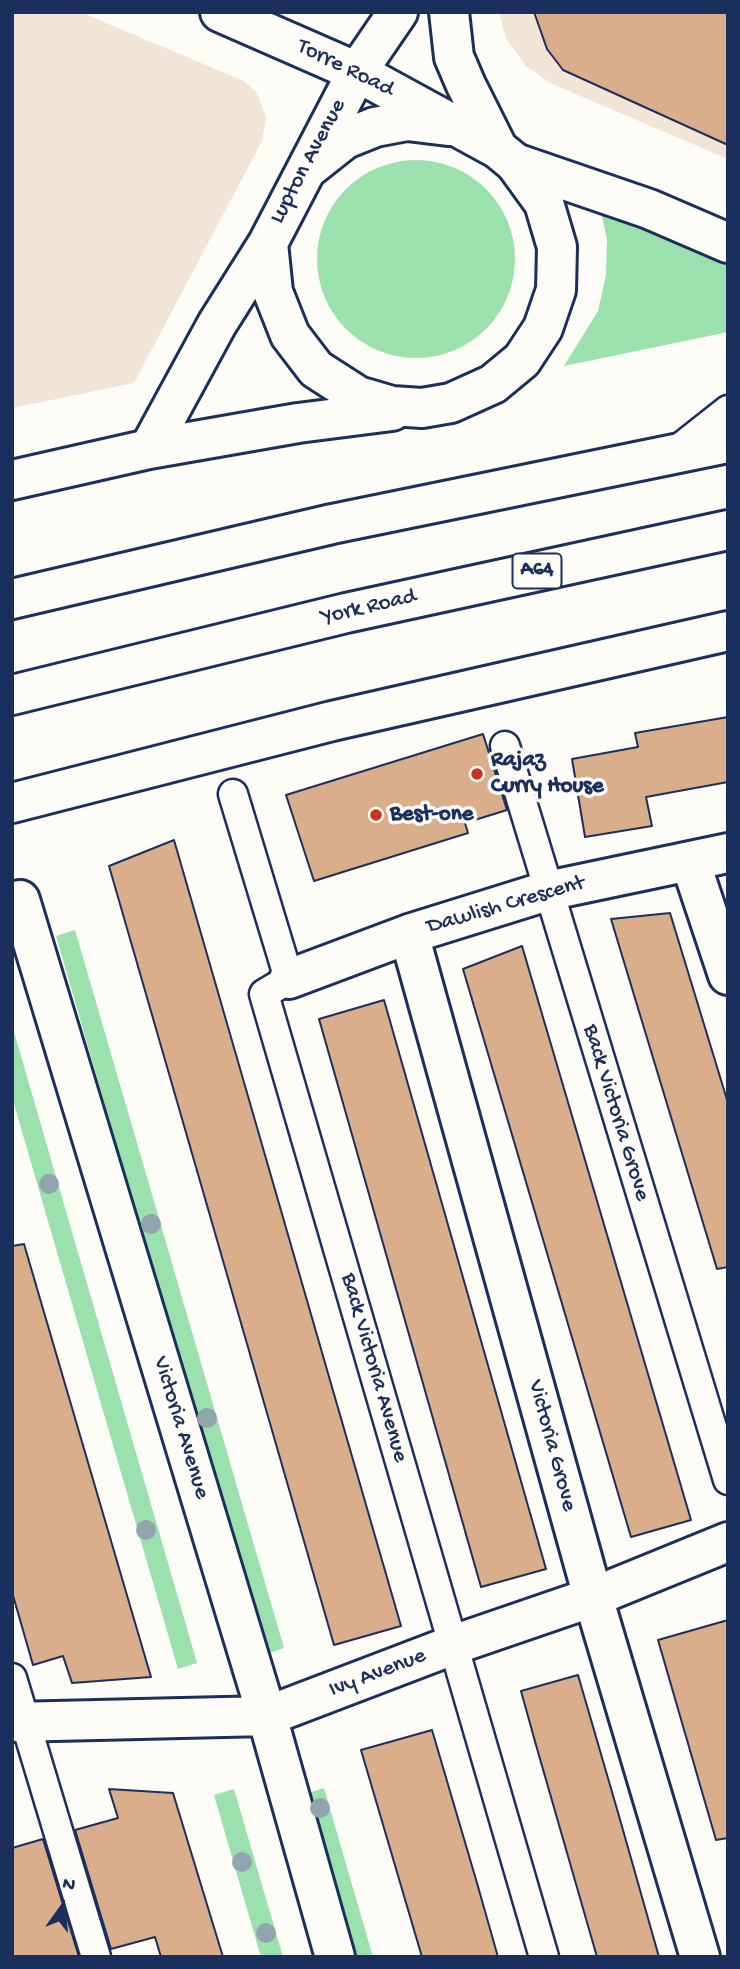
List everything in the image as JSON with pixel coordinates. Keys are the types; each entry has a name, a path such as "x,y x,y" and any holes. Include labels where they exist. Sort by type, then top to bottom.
{"main road":[{"name":"Torre Road","path":"220,12 358,72 494,148"},
{"name":"Lupton Avenue","path":"149,449 217,324 268,243 298,181 358,72 398,12"},
{"name":"Lupton Avenue","path":"268,243 273,292 290,335 316,369 358,396 393,406 422,408 458,401 493,384 522,360 543,328 556,290 557,247 544,203 494,148 454,57 449,12"},
{"name":"Torre Road","path":"298,181 319,158 345,139 375,127 407,121 438,123 494,148"},
{"path":"494,148 728,243"},
{"path":"12,480 149,449 298,423 422,408"},
{"path":"12,599 332,524 668,458 728,443"},
{"name":"York Road","path":"12,695 346,613 728,530"},
{"path":"12,803 332,721 728,631"},
{"name":"Dawlish Crescent","path":"289,979 409,934 547,891 728,853"},
{"path":"690,861 728,975"},
{"name":"Victoria Avenue","path":"20,900 267,1716 335,1957"},
{"name":"Victoria Grove","path":"409,934 593,1597 700,1957"},
{"name":"Ivy Avenue","path":"18,1721 267,1716 453,1645 593,1597 728,1542"}],"lane":[{"path":"668,458 728,410"},
{"name":"Back Victoria Grove","path":"505,746 728,1480"},
{"path":"233,794 289,979"},
{"name":"Back Victoria Avenue","path":"289,979 264,994 544,1957"},
{"path":"12,1678 18,1721 96,1957"}],"shaded area":[{"path":"12,12 80,12 244,81 257,93 266,117 262,141 134,383 12,408"},
{"path":"499,12 728,12 728,159 552,84 525,65 506,38"}],"green space":[{"path":"416,160 454,168 486,189 507,221 515,259 507,297 486,329 454,350 416,358 378,350 346,329 325,297 317,259 325,221 346,189 378,168"},
{"path":"601,212 656,230 728,263 728,332 564,366 598,311 606,275 607,239"},
{"path":"75,930 284,1648 264,1655 56,936"},
{"path":"12,1025 197,1663 178,1669 12,1097"},
{"path":"324,1788 373,1957 352,1957 305,1794"},
{"path":"234,1789 283,1957 261,1957 214,1795"}],"building":[{"path":"534,12 728,12 728,145 563,70 547,49"},
{"path":"728,717 728,782 646,797 652,826 585,837 572,759 638,747 635,733"},
{"path":"483,734 507,810 465,823 468,833 314,881 286,795"},
{"path":"174,840 401,1626 334,1645 109,866"},
{"path":"670,913 728,1103 728,1267 717,1269 611,919"},
{"path":"522,946 691,1520 631,1537 463,969"},
{"path":"384,1000 546,1569 481,1587 319,1019"},
{"path":"24,1244 151,1677 72,1683 63,1656 33,1665 12,1592 12,1246"},
{"path":"728,1620 728,1838 716,1840 658,1640"},
{"path":"578,1675 659,1957 597,1957 536,1745 521,1691"},
{"path":"432,1730 498,1957 422,1957 361,1750"},
{"path":"109,1789 173,1793 223,1957 161,1957 155,1937 111,1949 75,1830 118,1818"},
{"path":"43,1839 79,1957 12,1957 12,1848"}],"place":[{"name":"Rajaz Curry House","path":"477,774"},
{"name":"Best-one","path":"376,815"}]}
